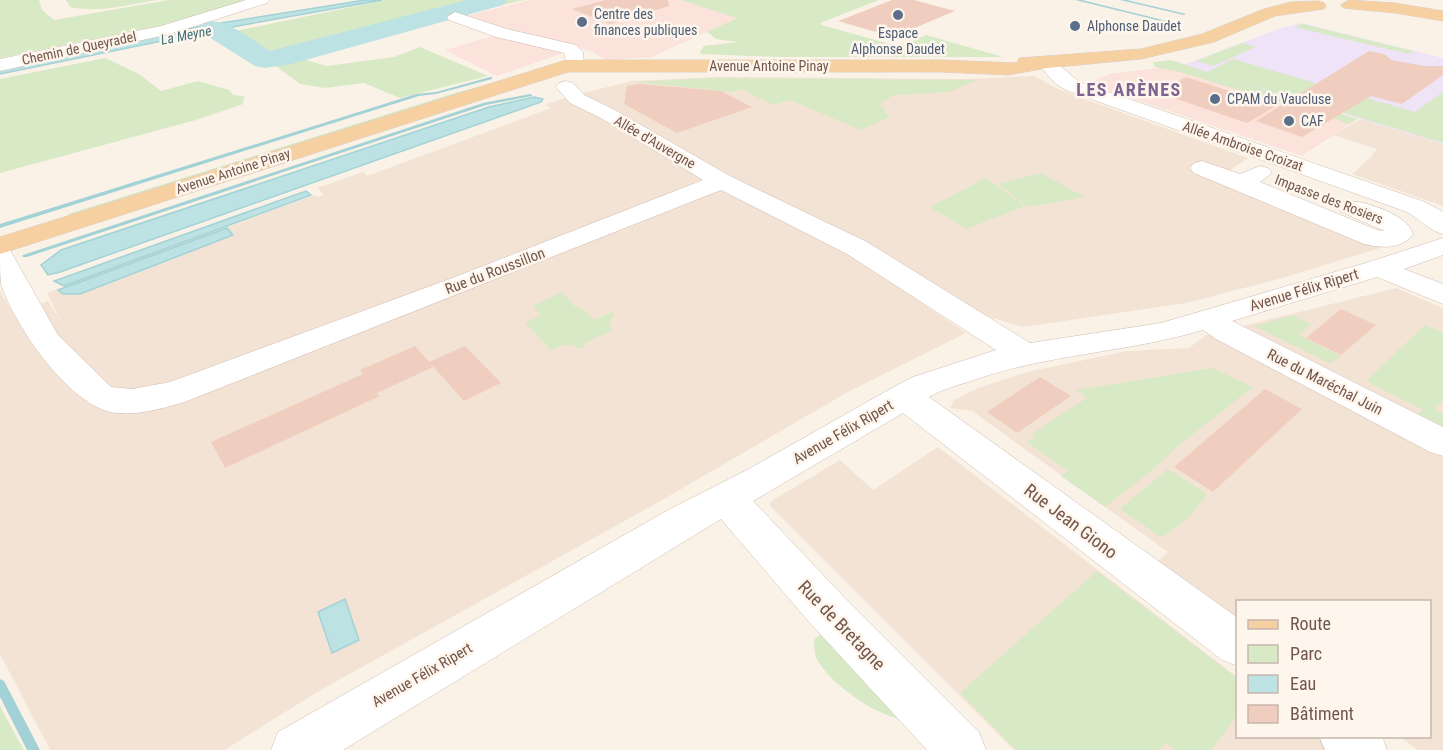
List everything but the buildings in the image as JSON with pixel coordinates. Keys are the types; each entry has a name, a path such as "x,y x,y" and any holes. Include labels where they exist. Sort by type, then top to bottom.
{"main road":[{"path":"1287,0 1318,6 1351,2 1420,12"},
{"path":"1374,0 1443,15"},
{"name":"Avenue Antoine Pinay","path":"0,246 466,96 558,82 559,68 589,79 669,66 1034,67 1046,63 1133,55 1180,46 1217,34 1274,6 1318,6"}],"street":[{"name":"Chemin de Queyradel","path":"0,64 164,30 262,0"},
{"path":"1420,12 1443,15"},
{"name":"Allée d'Auvergne","path":"455,17 502,33 570,49 589,79 722,181"},
{"name":"Allée Ambroise Croizat","path":"1046,63 1063,80 1080,89 1261,172 1416,207 1432,216 1443,226"},
{"name":"Allée d'Auvergne","path":"558,82 571,94 589,79"},
{"name":"Impasse des Rosiers","path":"1202,168 1261,172 1390,222 1399,229 1400,234 1391,239 1373,238 1261,172"},
{"path":"722,181 857,248 1025,354"},
{"name":"Rue du Roussillon","path":"0,256 44,339 60,358 99,395 113,401 132,401 151,399 183,390 722,181"},
{"name":"Avenue Félix Ripert","path":"296,750 684,520 904,396 952,375 1025,354 1128,339 1208,319 1443,246"},
{"path":"1378,268 1443,295"},
{"name":"Rue du Maréchal Juin","path":"1208,319 1227,332 1443,443"},
{"name":"Rue Jean Giono","path":"904,396 1236,644"},
{"name":"Rue de Bretagne","path":"726,498 818,601 961,750"},
{"path":"1347,738 1362,750"}],"shaded area":[{"path":"530,0 681,0 738,18 651,57 605,60 592,51 577,48 497,76 445,50 497,35 454,19"},
{"path":"1302,23 1443,58 1443,144 1183,65 1281,28"},
{"path":"1173,66 1356,120 1302,156 1113,92 1100,86 1096,80 1109,74"},
{"path":"1034,76 1054,87 1090,101 1248,158 1224,174 1375,243 1380,248 1286,277 1186,303 1023,327 970,311 855,258 966,333 846,393 664,499 319,691 224,750 50,750 0,654 0,291 14,315 48,301 61,322 47,293 314,195 317,197 324,195 317,188 363,172 367,176 551,108 545,105 564,98 631,81 719,77 965,79"},
{"path":"1361,119 1443,144 1443,206 1352,174 1377,149 1333,135"},
{"path":"1396,288 1443,308 1443,750 1418,750 1401,738 1431,738 1431,600 1236,600 1236,618 1158,561 1168,552 972,411 950,408 954,400 978,388 1027,372 1127,351 1189,348 1206,335"},
{"path":"938,447 1236,676 1236,738 1316,738 1332,750 1014,750 770,506 770,502 840,460 873,490"}],"green space":[{"path":"0,0 39,0 42,10 54,20 169,0 255,0 203,17 0,58"},
{"path":"66,0 156,0 113,8 81,9 70,7"},
{"path":"385,0 524,0 460,15 439,14 322,43 283,57 267,58 226,33"},
{"path":"681,0 879,0 820,23 893,45 901,46 926,35 1003,57 780,57 701,54 704,46 738,42 716,39 707,32 737,18"},
{"path":"1303,24 1413,51 1409,54 1294,27"},
{"path":"1242,43 1256,47 1213,66 1196,61"},
{"path":"420,47 488,76 400,98 364,83 325,88 300,84 272,63 296,57 327,66 394,57"},
{"path":"105,58 139,74 161,91 198,81 229,90 233,95 244,96 243,104 196,120 0,173 0,79"},
{"path":"1233,59 1415,112 1443,92 1443,143 1229,78 1358,119 1347,124 1176,71 1155,67 1153,62 1171,60 1207,72"},
{"path":"714,78 978,80 948,92 893,95 880,104 889,117 861,130 790,100 773,105 741,89 733,92 636,82"},
{"path":"500,81 70,218 68,214 455,93"},
{"path":"1041,173 1085,197 1028,207 998,184"},
{"path":"986,178 1025,206 966,229 930,207"},
{"path":"562,292 575,307 579,306 594,320 613,312 609,324 613,330 583,344 585,347 582,349 567,345 552,351 525,323 542,315 533,306"},
{"path":"1293,315 1311,324 1298,335 1340,356 1331,364 1254,326"},
{"path":"1425,325 1443,333 1443,400 1435,409 1443,414 1443,426 1418,414 1422,409 1366,381"},
{"path":"1212,368 1253,387 1105,507 1061,476 1068,471 1026,442 1036,437 1032,434 1087,398 1076,390"},
{"path":"1168,469 1207,494 1187,518 1175,529 1161,537 1120,509"},
{"path":"1097,571 1236,677 1236,717 1211,750 1175,750 1166,743 1159,750 1016,750 960,693"},
{"path":"824,631 901,719 866,705 842,687 823,668 816,657 814,640"},
{"path":"0,705 2,710 24,750 0,750"}],"water":[{"name":"La Meyne","path":"365,0 382,0 221,29 0,74 0,68 202,26"},
{"path":"534,97 543,99 541,102 60,272 48,275 41,265 61,250 489,107"},
{"path":"306,191 311,195 64,286 54,281"},
{"path":"227,228 233,235 80,294 63,294 58,290"},
{"path":"345,599 359,640 332,653 318,612"}],"waterway":[{"name":"La Meyne","path":"213,28 265,60 281,58 495,0"},
{"path":"1077,0 1177,24"},
{"path":"1122,0 1184,14"},
{"path":"0,226 418,95 436,93 490,78"},
{"path":"25,256 485,104 530,95"},
{"path":"0,685 34,750"}],"place":[{"name":"Espace Alphonse Daudet","path":"898,15"},
{"name":"Centre des finances publiques","path":"582,22"},
{"name":"Alphonse Daudet","path":"1075,26"},
{"name":"CPAM du Vaucluse","path":"1215,99"},
{"name":"CAF","path":"1289,121"}],"district":[{"name":"LES ARÈNES","path":"1129,89"}]}
